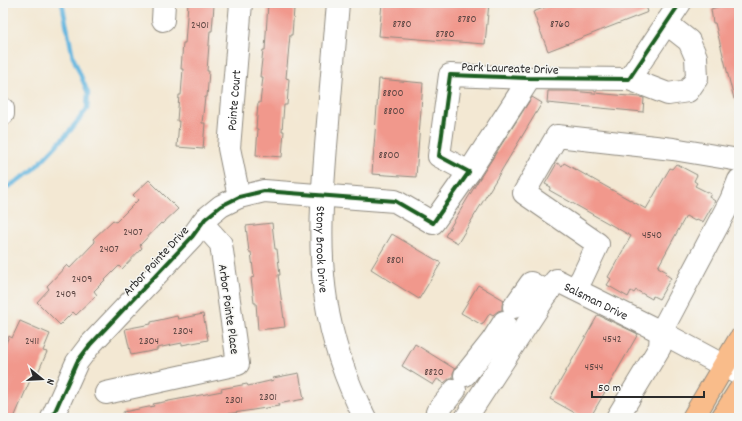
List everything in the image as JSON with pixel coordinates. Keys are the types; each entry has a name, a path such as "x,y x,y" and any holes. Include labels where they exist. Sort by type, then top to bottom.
{"main road":[{"path":"693,418 731,370 739,340"},
{"path":"722,418 739,391"}],"street":[{"name":"Pointe Court","path":"238,197 229,148 241,3"},
{"name":"Stony Brook Drive","path":"338,3 322,195 321,252 326,300 334,342 350,389 365,418"},
{"path":"666,23 689,41 696,57 697,78 688,91 668,94 629,79 666,23 680,3"},
{"name":"Park Laureate Drive","path":"470,172 439,156 450,75 530,78 629,79"},
{"path":"322,195 395,201 433,223 470,172 530,78"},
{"path":"3,109 3,114"},
{"path":"575,289 582,278 598,244 524,193 557,136 673,149 739,160"},
{"path":"617,418 660,347 661,332 731,200 739,180"},
{"name":"Arbor Pointe Drive","path":"52,418 78,362 90,345 192,237 202,223 221,206 238,197 264,191 322,195"},
{"name":"Arbor Pointe Place","path":"106,393 238,364 221,244 202,223"},
{"name":"Salsman Drive","path":"466,418 500,347 548,292 556,280 661,332 731,370"},
{"path":"436,418 437,412 460,383 500,347 509,314 531,283 548,292"}],"building":[{"path":"188,3 213,3 212,5 214,5 212,31 210,31 207,97 205,97 202,123 205,123 203,149 177,147 179,121 177,121 179,95 181,95 183,69 181,69 183,43 185,43"},
{"path":"268,3 293,3 292,9 294,9 286,78 289,79 287,105 284,105 282,157 256,155 258,103 260,103 263,77 260,77 263,50 265,50"},
{"path":"382,3 489,3 485,44 379,36"},
{"path":"556,3 645,3 648,12 548,51 533,12"},
{"path":"730,3 739,3 739,99 734,99 715,23 713,23 711,9"},
{"path":"379,79 423,83 416,177 372,174"},
{"path":"548,91 571,91 640,97 644,98 643,112 547,103"},
{"path":"532,97 542,103 458,243 445,236 478,181"},
{"path":"557,163 562,166 564,163 646,209 670,168 672,169 676,164 697,175 694,181 697,183 695,186 711,194 709,197 715,201 703,222 697,219 695,221 686,216 658,267 667,272 665,274 671,278 659,299 653,296 652,299 636,290 634,293 631,291 628,297 607,285 611,279 608,277 631,236 549,190 551,187 545,184"},
{"path":"149,180 178,209 162,224 161,223 140,245 142,248 122,269 119,266 94,291 97,295 76,315 73,312 60,325 37,302 49,289 47,286 67,265 70,268 95,242 93,239 113,220 116,222 138,200 133,195"},
{"path":"272,223 275,249 277,249 280,275 278,275 285,327 258,330 256,303 254,303 251,278 254,277 246,226"},
{"path":"392,234 441,263 419,299 371,269"},
{"path":"478,285 504,300 502,310 493,315 490,313 482,325 461,313"},
{"path":"203,314 208,340 182,345 182,343 131,355 125,329 151,324 151,322 177,316 178,319"},
{"path":"598,315 638,334 590,418 584,418 550,399"},
{"path":"20,321 50,334 43,351 47,352 35,379 31,378 14,418 3,418 3,350 9,336 12,338"},
{"path":"415,344 455,369 453,378 450,378 444,383 437,379 433,385 402,366"},
{"path":"299,373 304,399 278,404 279,406 227,414 227,417 220,418 124,418 123,412 154,406 153,404 222,391 221,389 247,384 248,386 274,380 273,378"}],"waterway":[{"path":"3,190 31,172 69,132 87,109 88,93 73,57 62,3"}],"cycle path":[{"path":"52,418 77,362 90,345 192,237 205,219 221,206 239,197 264,191 395,201 433,223 469,172 439,156 450,75 526,78 629,79 680,3"}]}
